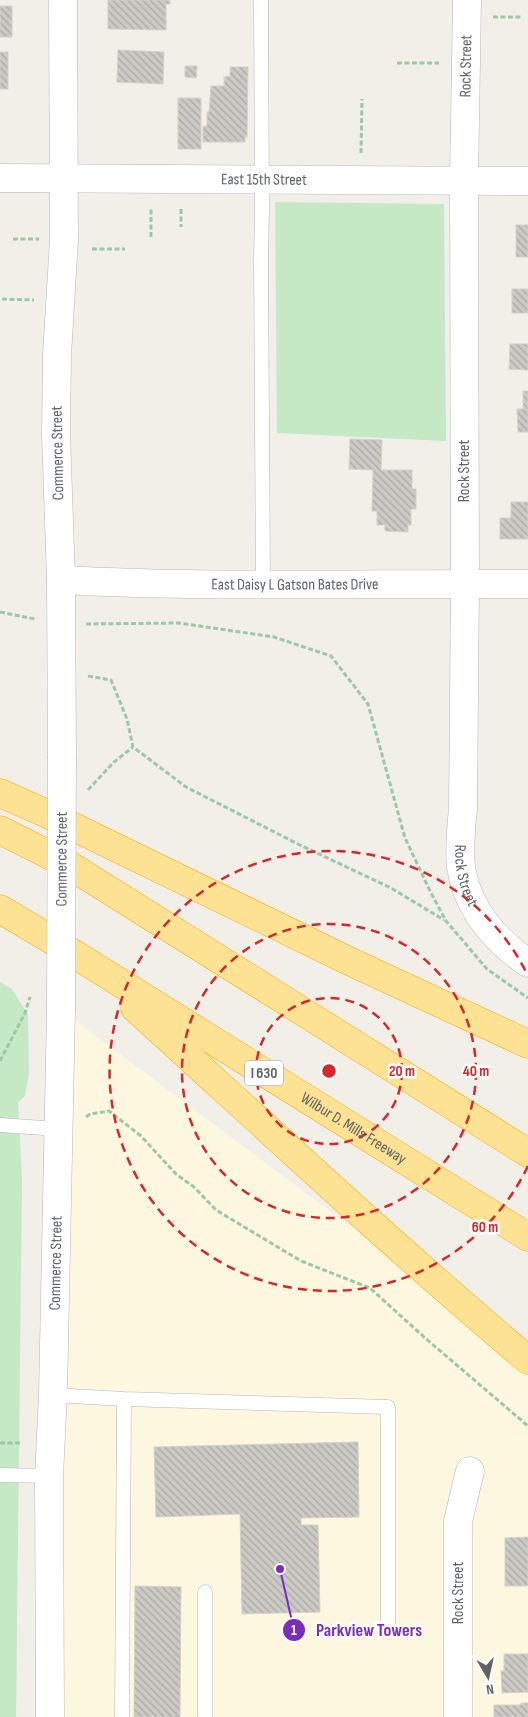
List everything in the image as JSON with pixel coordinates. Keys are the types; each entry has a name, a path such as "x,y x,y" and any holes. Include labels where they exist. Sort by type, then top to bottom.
{"highway":[{"path":"0,793 43,812 349,961 528,1044"},
{"path":"0,830 69,865 528,1153"},
{"name":"Wilbur D. Mills Freeway","path":"0,909 528,1237"},
{"path":"86,963 462,1305 528,1360"}],"street":[{"name":"Commerce Street","path":"50,1717 49,1476 53,1395 61,1010 61,580 56,434 57,356 64,240 63,0"},
{"name":"Rock Street","path":"467,0 464,181 465,584 461,868 468,892 478,914 512,952 528,963"},
{"name":"East 15th Street","path":"0,178 528,181"},
{"name":"East Daisy L Gatson Bates Drive","path":"61,580 263,584 528,584"},
{"name":"Rock Street","path":"458,1717 458,1521 470,1470"}],"lane":[{"path":"261,0 263,584"},
{"path":"0,1125 58,1129"},
{"path":"53,1395 388,1407 388,1627"},
{"path":"122,1717 124,1399"},
{"path":"0,1475 49,1476"},
{"path":"205,1592 205,1717"}],"path":[{"path":"397,63 438,63"},
{"path":"361,153 362,99"},
{"path":"151,209 151,237"},
{"path":"181,209 181,227"},
{"path":"92,249 125,249"},
{"path":"2,299 34,300"},
{"path":"0,612 28,618"},
{"path":"87,676 111,680 127,719 133,747 186,787 391,888 446,920 430,892 405,838 368,704 331,656 274,637 179,623 90,625"},
{"path":"86,792 114,762 133,747"},
{"path":"0,1061 25,1013 30,998"},
{"path":"86,1117 90,1114 109,1111 141,1136 176,1174 194,1187 216,1210 300,1261 370,1288 528,1426"},
{"path":"0,1443 22,1443"}],"shaded area":[{"path":"61,1010 528,1359 528,1717 36,1717"}],"green space":[{"path":"275,202 444,204 446,441 277,433"},
{"path":"0,982 12,989 28,1015 29,1072 25,1096 18,1102 22,1180 16,1717 0,1717"}],"building":[{"path":"108,0 170,0 170,4 166,4 166,30 108,29"},
{"path":"0,6 12,6 12,37 0,37"},
{"path":"118,50 164,52 163,84 117,82"},
{"path":"0,52 8,52 8,89 0,89"},
{"path":"185,66 197,66 196,78 185,77"},
{"path":"230,67 248,67 247,137 245,137 245,142 203,142 203,126 207,126 211,86 224,86 224,77 230,76"},
{"path":"178,98 201,98 201,149 178,149"},
{"path":"516,225 528,225 528,257 516,257"},
{"path":"512,289 528,289 528,313 512,313"},
{"path":"510,344 528,344 528,370 509,369"},
{"path":"523,391 528,391 528,432 518,432 517,409 523,409"},
{"path":"350,439 382,440 381,470 412,470 412,489 416,489 416,509 411,509 411,525 408,525 408,532 385,531 385,525 377,525 377,511 372,511 373,470 349,469"},
{"path":"511,502 528,502 528,539 500,539 500,518 511,518"},
{"path":"358,1442 359,1517 301,1518 301,1525 318,1525 320,1612 242,1614 240,1514 156,1517 154,1447"},
{"path":"528,1537 528,1586 505,1586 505,1538"},
{"path":"135,1586 181,1587 180,1717 134,1717"},
{"path":"504,1654 528,1654 528,1692 502,1693 501,1671 504,1671"},
{"path":"521,1703 528,1703 528,1717 494,1717 494,1705 521,1705"}],"place":[{"name":"Parkview Towers","path":"280,1569"}]}
